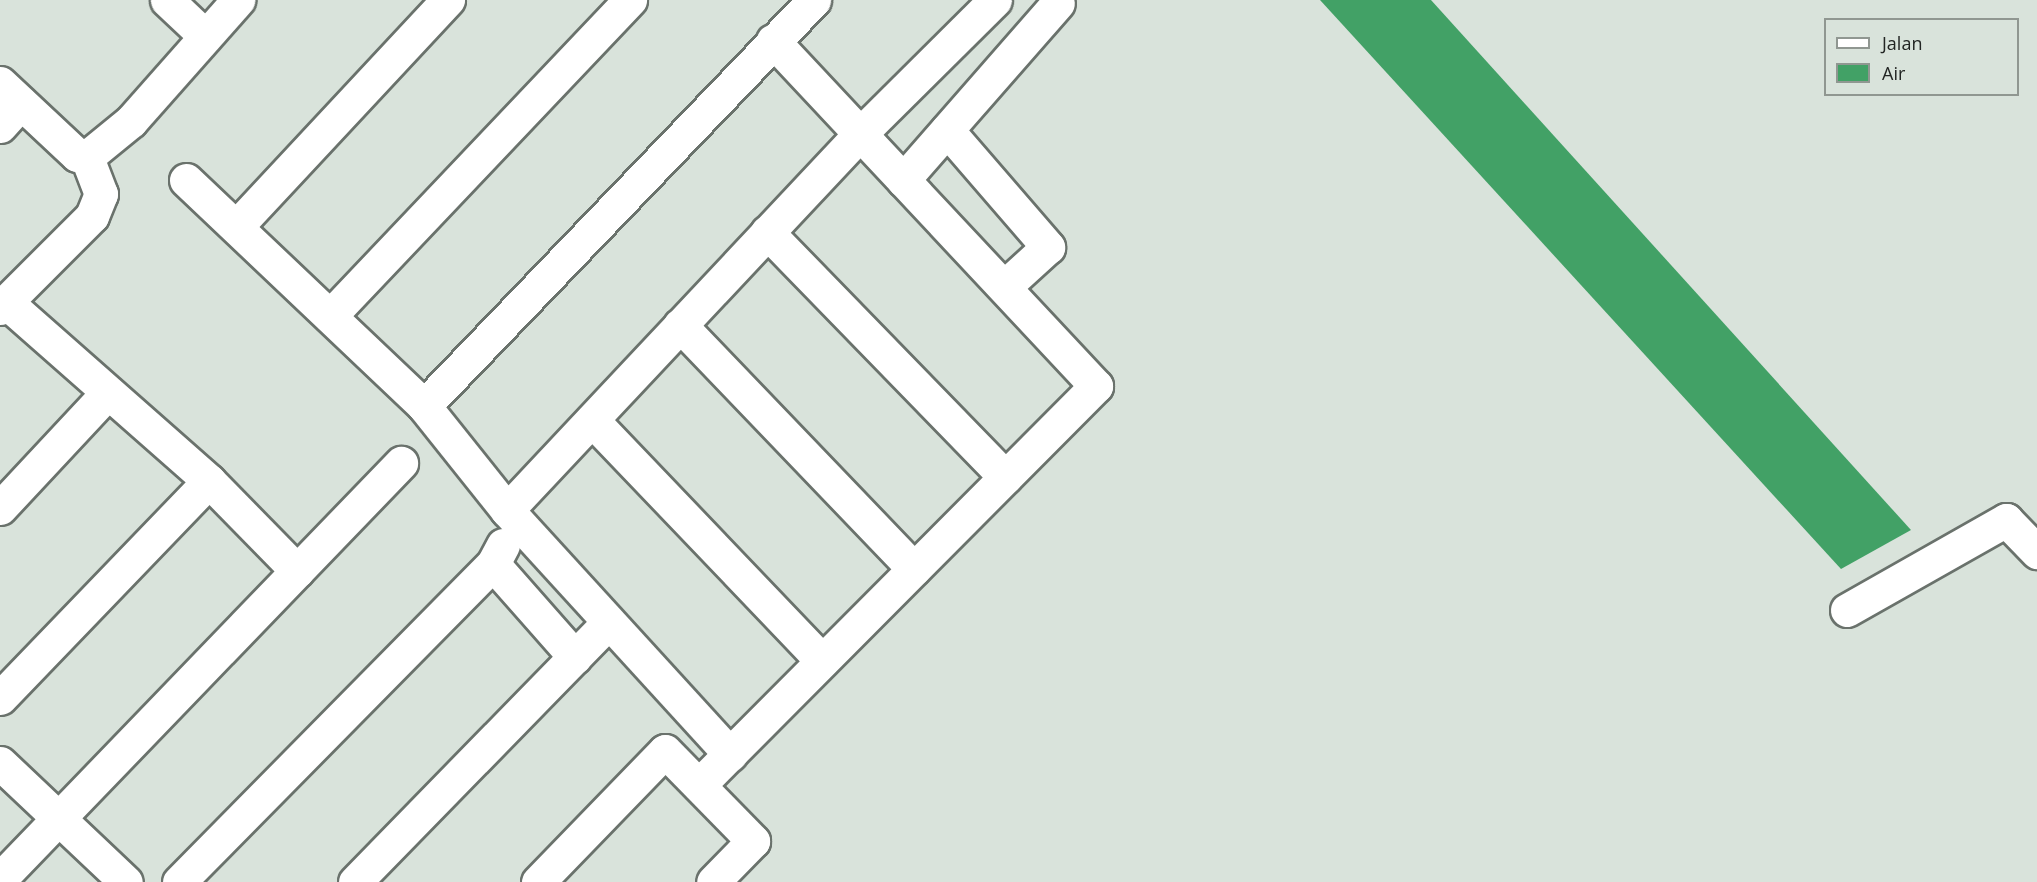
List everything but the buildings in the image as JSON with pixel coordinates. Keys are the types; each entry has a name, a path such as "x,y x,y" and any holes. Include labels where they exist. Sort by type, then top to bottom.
{"street":[{"path":"167,0 204,35"},
{"path":"87,157 131,121 204,35 238,0"},
{"path":"236,227 448,0"},
{"path":"330,316 630,0"},
{"path":"424,406 814,0"},
{"path":"179,882 493,564 512,516 592,420 860,134 995,0"},
{"path":"903,180 1058,3"},
{"path":"699,785 1096,386 773,41"},
{"path":"7,104 77,155 87,157"},
{"path":"947,130 1048,246 1004,287"},
{"path":"87,157 101,194 92,216 3,305 108,392 209,481 297,571"},
{"path":"186,180 424,406 512,516 730,754"},
{"path":"767,232 1005,477"},
{"path":"680,325 914,569"},
{"path":"0,508 108,392"},
{"path":"592,420 822,661"},
{"path":"0,879 401,463"},
{"path":"0,698 209,481"},
{"path":"1847,610 2006,520 2037,552"},
{"path":"493,564 575,657"},
{"path":"355,882 609,622"},
{"path":"538,882 665,751 753,841 713,882"},
{"path":"0,763 126,882"}],"water":[{"path":"1320,0 1431,0 1911,530 1841,569"}]}
